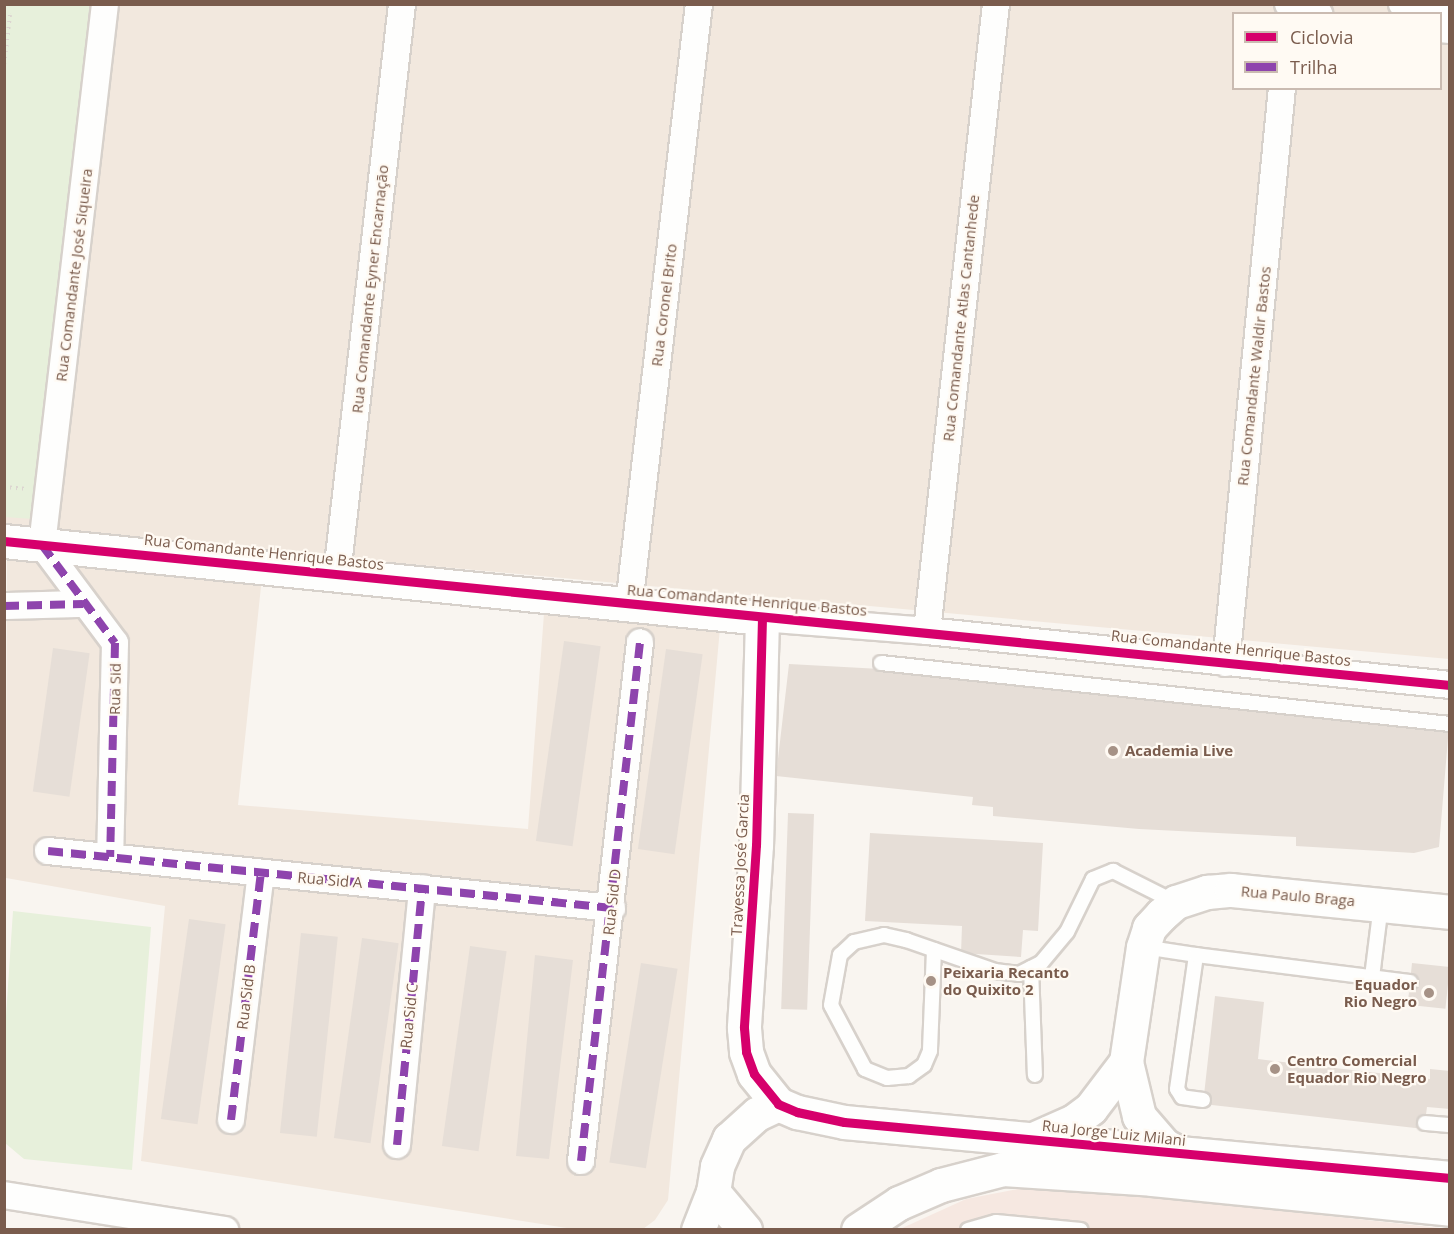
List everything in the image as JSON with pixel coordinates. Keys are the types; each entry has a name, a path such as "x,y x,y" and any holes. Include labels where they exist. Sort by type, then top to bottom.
{"street":[{"name":"Rua Comandante José Siqueira","path":"42,545 105,4"},
{"name":"Rua Comandante Eyner Encarnação","path":"338,574 402,4"},
{"name":"Rua Coronel Brito","path":"629,604 699,4"},
{"name":"Rua Comandante Atlas Cantanhede","path":"927,631 996,4"},
{"path":"1402,4 1449,8"},
{"path":"1290,5 1313,12"},
{"name":"Rua Comandante Waldir Bastos","path":"1226,663 1282,90"},
{"name":"Rua Comandante Henrique Bastos","path":"4,541 762,618 927,631 1449,685"},
{"name":"Rua Sid","path":"42,545 83,604 99,619 115,643 110,857"},
{"path":"4,606 83,604"},
{"name":"Travessa José Garcia","path":"762,618 756,845 744,1028 746,1052 754,1074 778,1104"},
{"name":"Rua Sid D","path":"581,1161 612,908 640,642"},
{"name":"Rua Sid A","path":"48,850 612,908"},
{"name":"Rua Sid B","path":"231,1120 261,873"},
{"name":"Rua Sid C","path":"397,1145 422,888"},
{"name":"Rua Paulo Braga","path":"1176,902 1231,890 1449,912"},
{"path":"1176,902 1149,928 1143,947 1126,1062 1139,1116 1164,1145 1182,1155"},
{"path":"1032,1139 1074,1120 1091,1108 1126,1062"},
{"path":"698,1230 713,1192 717,1166 729,1139 757,1114 778,1104"},
{"name":"Rua Jorge Luiz Milani","path":"778,1104 844,1122 1449,1178"},
{"path":"858,1230 899,1203 941,1185 1003,1169 1152,1179 1449,1209"},
{"path":"4,1187 33,1199"},
{"path":"713,1192 745,1230"},
{"path":"4,1195 225,1230"}],"lane":[{"path":"881,663 1449,724"},
{"path":"934,950 930,1051 924,1065 909,1076 887,1078 865,1069 831,1005 840,955 854,942 885,935 934,950 995,971 1019,974 1041,963 1067,932 1093,879 1113,871 1176,902"},
{"path":"1372,977 1381,904"},
{"path":"1143,947 1410,982"},
{"path":"1196,955 1177,1089 1182,1097 1203,1100"},
{"path":"1031,968 1035,1075"},
{"path":"1425,1123 1449,1125"},
{"path":"968,1230 996,1222 1081,1230"}],"path":[{"path":"4,14 10,15 4,66"}],"shaded area":[{"path":"4,5 1449,5 1449,659 5,527"},
{"path":"7,549 262,577 238,805 528,829 545,600 721,617 668,1200 655,1220 643,1229 573,1229 141,1161 165,906 6,878"},
{"path":"1033,1186 1449,1229 898,1230 966,1199"}],"green space":[{"path":"5,5 90,5 33,519 5,517"},
{"path":"13,911 151,927 132,1170 24,1159 5,1143 5,1031"}],"building":[{"path":"564,641 601,646 573,846 536,841"},
{"path":"53,648 90,653 69,797 33,792"},
{"path":"666,649 703,654 675,854 638,849"},
{"name":"Academia Live","path":"789,664 899,670 1449,726 1439,847 1414,853 1296,846 1296,837 1139,829 993,816 993,807 972,805 973,797 776,776"},
{"path":"788,813 814,814 807,1010 781,1009"},
{"path":"870,833 1043,843 1038,931 1023,930 1021,957 961,953 962,926 865,921"},
{"path":"189,919 226,924 198,1124 161,1119"},
{"path":"301,933 338,937 317,1137 280,1133"},
{"path":"362,938 399,943 371,1143 334,1138"},
{"path":"470,946 507,951 479,1151 442,1146"},
{"path":"535,955 573,960 549,1159 516,1156"},
{"path":"641,963 678,969 646,1168 609,1163"},
{"name":"Equador Rio Negro","path":"1412,963 1450,967 1445,1009 1408,1005"},
{"name":"Centro Comercial Equador Rio Negro","path":"1215,996 1264,1002 1258,1059 1430,1079 1430,1069 1450,1071 1450,1109 1427,1107 1424,1129 1203,1104"}],"marked path":[{"path":"42,545 115,643 110,857"},
{"path":"4,606 83,604"},
{"path":"581,1161 640,642"},
{"path":"48,851 612,908"},
{"path":"231,1120 261,873"},
{"path":"397,1145 422,888"}],"cycle path":[{"path":"4,541 1450,685"},
{"path":"762,618 756,845 744,1028 746,1052 754,1074 778,1104 797,1112 844,1122 1450,1178"}],"place":[{"name":"Academia Live","path":"1113,751"},
{"name":"Peixaria Recanto do Quixito 2","path":"931,981"},
{"name":"Equador Rio Negro","path":"1429,993"},
{"name":"Centro Comercial Equador Rio Negro","path":"1275,1069"}]}
